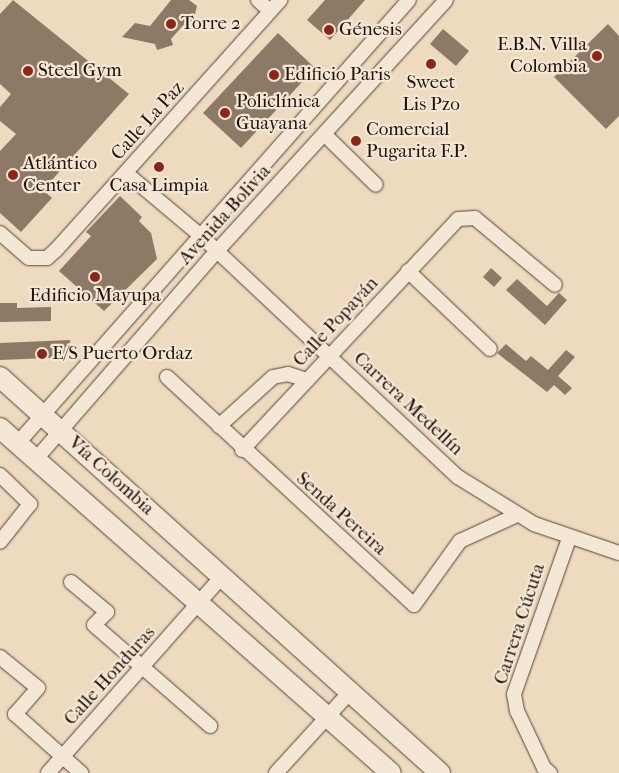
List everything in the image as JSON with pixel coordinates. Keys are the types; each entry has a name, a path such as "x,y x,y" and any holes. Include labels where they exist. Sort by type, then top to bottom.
{"main road":[{"name":"Vía Colombia","path":"0,377 223,575 440,773"},
{"name":"Vía Colombia","path":"0,428 392,773"}],"street":[{"path":"258,0 270,11"},
{"name":"Calle La Paz","path":"0,233 29,258 38,259 56,250 280,0"},
{"name":"Avenida Bolivia","path":"17,444 410,0"},
{"name":"Avenida Bolivia","path":"36,459 216,252 325,135 446,0"},
{"path":"325,135 376,185"},
{"name":"Carrera Medellín","path":"126,174 201,236 458,477 517,515 568,539 619,553"},
{"name":"Calle Popayán","path":"242,450 458,219 475,218 555,285"},
{"path":"408,271 490,349"},
{"path":"220,426 279,374 307,380"},
{"name":"Senda Pereira","path":"167,377 220,426 242,450 414,605 460,541 517,515"},
{"path":"0,475 30,504 0,542"},
{"name":"Carrera Cúcuta","path":"550,773 544,768 517,711 514,694 568,539"},
{"path":"200,604 223,575"},
{"path":"71,582 107,612 94,625 210,726"},
{"name":"Calle Honduras","path":"48,773 200,604"},
{"path":"0,657 38,688 15,714 81,773"},
{"path":"276,773 350,692"}],"building":[{"path":"13,0 129,94 43,190 52,198 21,232 0,213 0,151 16,134 0,121 0,107 11,94 0,84 0,14"},
{"name":"Torre 2","path":"171,0 189,0 197,6 193,22 187,21 171,39 173,45 157,50 155,44 122,37 135,23 150,26"},
{"name":"Génesis","path":"325,0 365,0 330,40 307,20"},
{"name":"E.B.N. Villa Colombia","path":"608,24 619,36 619,116 606,129 554,77"},
{"path":"443,29 469,51 456,66 430,44"},
{"path":"278,33 315,68 241,148 203,113"},
{"path":"120,196 142,217 139,221 151,233 157,259 104,311 59,271 91,236 86,232"},
{"path":"491,268 502,278 494,287 483,277"},
{"path":"517,279 547,306 559,293 567,300 545,325 506,290"},
{"path":"0,303 17,303 17,308 51,307 51,321 0,322"},
{"path":"70,340 71,357 0,360 0,343"},
{"path":"506,344 526,361 531,356 548,370 566,350 575,357 558,376 572,388 565,395 554,385 547,392 497,353"}],"place":[{"name":"Torre 2","path":"171,24"},
{"name":"Génesis","path":"329,30"},
{"name":"E.B.N. Villa Colombia","path":"597,56"},
{"name":"Sweet Lis Pzo","path":"431,64"},
{"name":"Steel Gym","path":"28,71"},
{"name":"Edificio Paris","path":"274,75"},
{"name":"Policlínica Guayana","path":"225,113"},
{"name":"Comercial Pugarita F.P.","path":"356,141"},
{"name":"Casa Limpia","path":"159,167"},
{"name":"Atlántico Center","path":"13,175"},
{"name":"Edificio Mayupa","path":"95,277"},
{"name":"E/S Puerto Ordaz","path":"42,354"}]}
